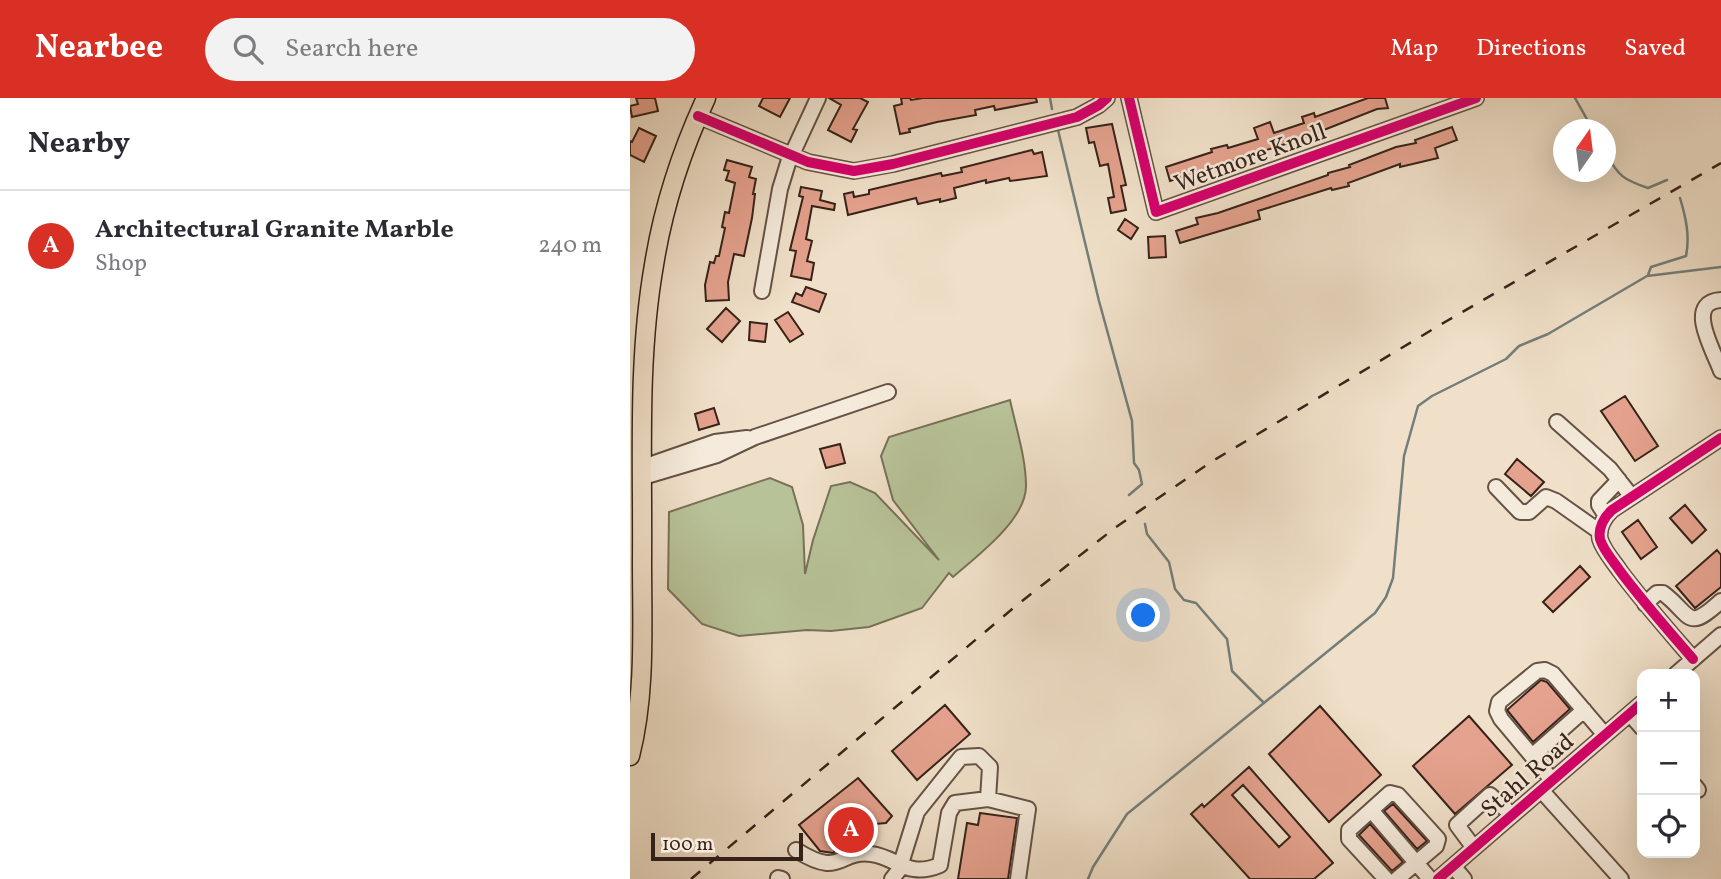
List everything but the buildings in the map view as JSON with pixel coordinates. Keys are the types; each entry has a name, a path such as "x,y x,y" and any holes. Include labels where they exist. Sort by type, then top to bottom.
{"main road":[{"path":"630,756 639,711 636,679 645,351 653,266 664,216 706,98"}],"street":[{"path":"762,291 780,189 791,155 818,98"},
{"path":"698,116 808,162 845,170 876,168 1077,117 1107,98"},
{"name":"Wetmore Knoll","path":"1129,98 1156,212 1476,98"},
{"path":"1721,300 1712,300 1703,307 1701,317 1721,371"},
{"path":"643,472 715,442 755,437 888,392"},
{"path":"1557,422 1619,480 1632,497"},
{"path":"1693,659 1645,604 1603,545 1600,532 1606,516 1721,438"},
{"path":"1606,516 1599,501 1619,480"},
{"path":"1496,487 1521,512 1529,512 1546,497 1600,532"},
{"path":"1645,604 1657,593 1663,593 1685,616 1698,618 1703,617 1721,601"},
{"path":"1682,669 1721,635"},
{"path":"1552,780 1501,719 1497,711 1499,702 1537,671 1545,670 1553,674 1605,735"},
{"name":"Stahl Road","path":"1438,879 1637,708"},
{"path":"1532,756 1584,710"},
{"path":"1630,714 1637,722"},
{"path":"896,874 917,812 961,757 979,756 990,767 988,799"},
{"path":"1541,790 1620,879"},
{"path":"1386,879 1349,839 1349,830 1390,793 1398,795 1438,839 1436,846 1397,879"},
{"path":"1474,848 1457,825 1490,795 1512,815"},
{"path":"796,850 814,868 832,870 868,853 880,856 896,874 918,874 940,865 949,813 955,803 988,799 1028,809 1018,879"},
{"path":"1371,810 1430,879"},
{"path":"1454,867 1464,879"}],"green space":[{"path":"1010,400 1024,465 1024,499 1009,524 987,548 953,577 949,573 922,608 869,627 739,636 702,624 668,589 669,512 770,478 792,487 803,525 805,574 831,486 850,482 875,493 939,560 893,500 881,456 889,437"}],"waterway":[{"path":"1050,98 1052,109"},
{"path":"1575,98 1587,119"},
{"path":"1058,130 1099,301 1132,421 1134,463 1139,470 1142,484 1129,495"},
{"path":"1616,170 1622,176 1648,188 1667,180"},
{"path":"1648,275 1651,267 1686,256 1687,227 1680,198"},
{"path":"1088,879 1127,814 1375,613 1386,597 1393,578 1404,456 1418,406 1432,396 1506,359 1519,346 1548,334 1647,276 1721,267"},
{"path":"1145,524 1147,534 1169,562 1175,589 1184,600 1196,603 1227,639 1232,671 1264,703"}],"railway":[{"path":"691,879 1017,605 1116,527 1211,462 1445,322 1721,163"}],"cycle path":[{"path":"698,116 808,162 854,171 893,164 1077,117 1107,98"},
{"path":"1129,98 1156,212 1476,98"},
{"path":"1693,659 1606,552 1601,543 1600,531 1604,519 1612,510 1721,438"},
{"path":"1438,879 1637,707"}],"place":[{"name":"Architectural Granite Marble","path":"851,830"}]}
